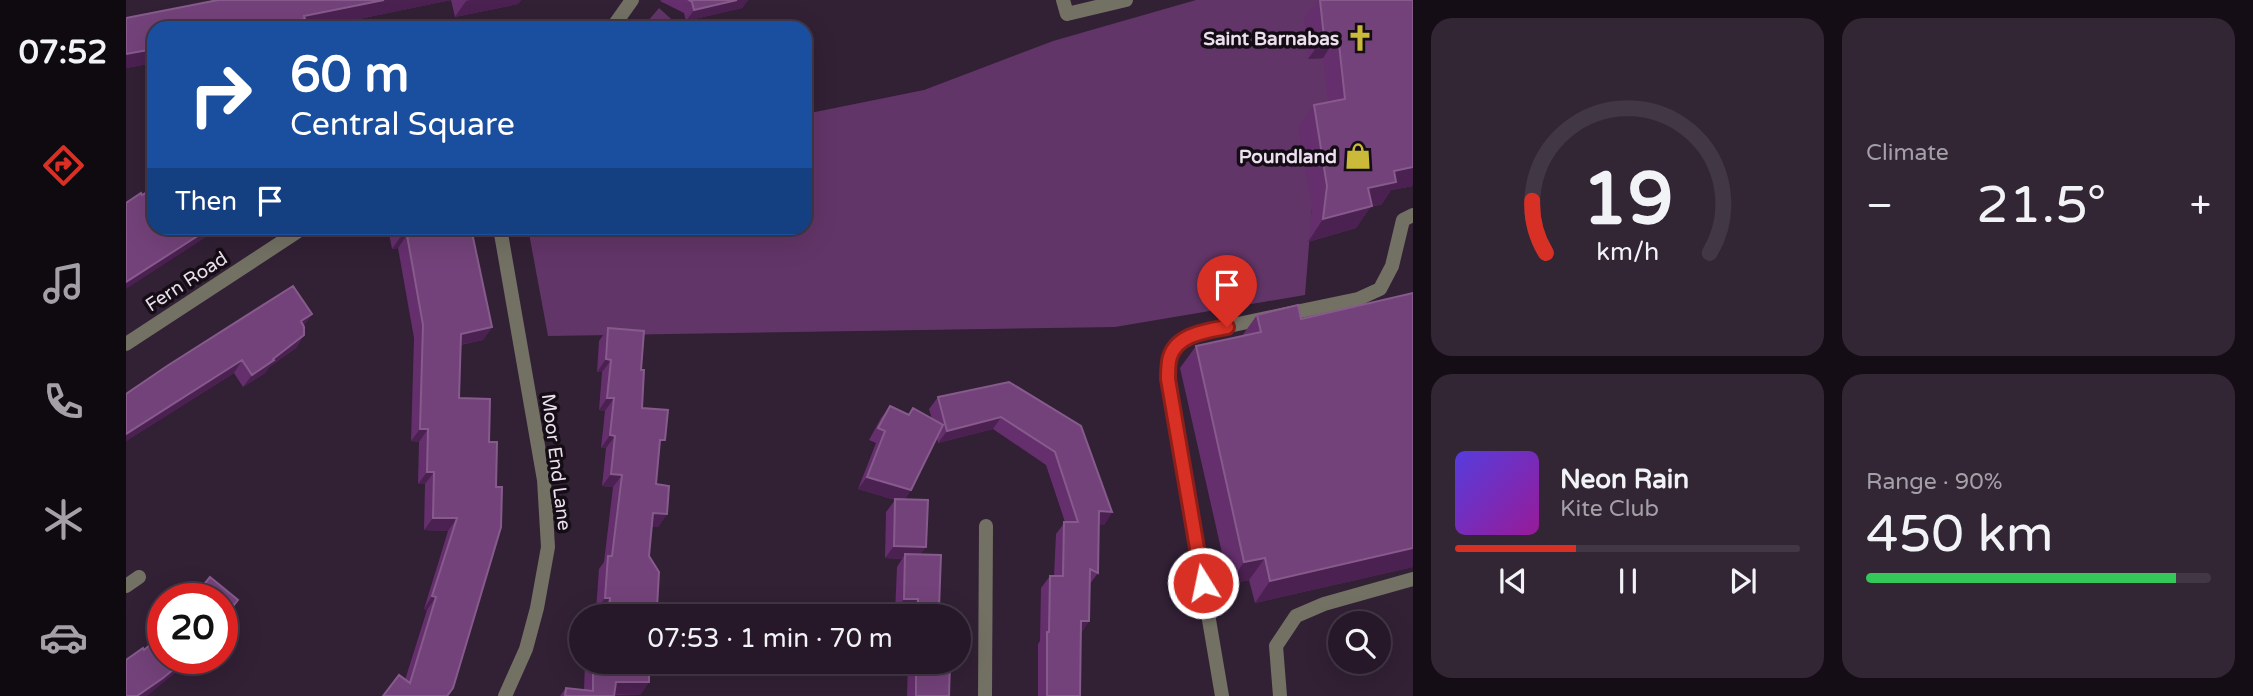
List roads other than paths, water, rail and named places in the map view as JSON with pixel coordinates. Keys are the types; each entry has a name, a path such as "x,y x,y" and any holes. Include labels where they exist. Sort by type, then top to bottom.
{"street":[{"path":"617,21 632,0"},
{"path":"1063,0 1067,14 1126,0"},
{"path":"1222,696 1168,379 1170,356 1178,342 1200,332 1358,299 1380,289 1392,266 1403,220 1413,215"},
{"name":"Fern Road","path":"126,344 292,235"},
{"name":"Moor End Lane","path":"501,235 544,480 548,547 537,608 526,649 505,696"},
{"path":"985,696 986,526"},
{"path":"126,586 139,577"},
{"path":"1280,696 1276,646 1296,616 1324,604 1413,579"}],"place":[{"name":"Saint Barnabas","path":"1360,38"},
{"name":"Poundland","path":"1358,156"}]}
